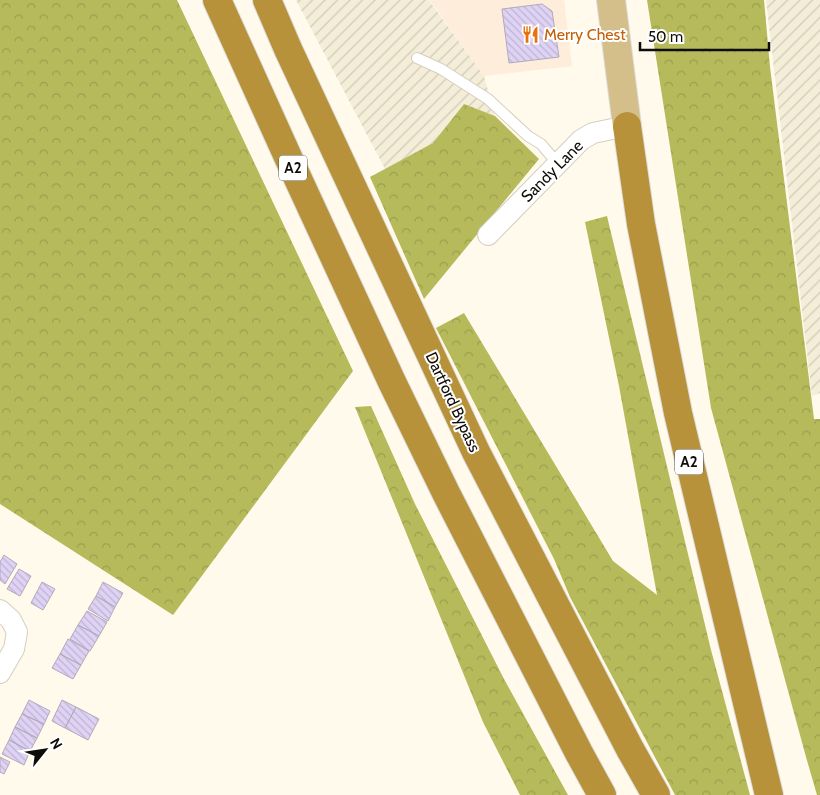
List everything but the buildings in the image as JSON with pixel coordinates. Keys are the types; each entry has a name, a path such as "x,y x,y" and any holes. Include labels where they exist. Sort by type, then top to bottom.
{"highway":[{"name":"A2","path":"217,0 392,382 446,493 602,795"},
{"name":"Dartford Bypass","path":"267,0 288,49 476,452 625,740 656,795"},
{"name":"A2","path":"627,126 641,224 678,414 769,795"}],"main road":[{"path":"611,0 627,126"}],"street":[{"name":"Sandy Lane","path":"488,236 578,142 589,135 627,126"},
{"path":"0,610 11,620 17,632 14,649 0,673"}],"lane":[{"path":"417,58 441,69 488,99 528,136 541,144 558,164"}],"shaded area":[{"path":"296,0 428,0 484,76 495,116 464,104 433,143 385,169"},
{"path":"428,0 564,0 572,66 484,76"},
{"path":"766,0 820,0 820,393 812,396"}],"green space":[{"path":"0,0 177,0 353,371 173,615 0,504"},
{"path":"647,0 764,0 770,67 814,419 820,419 820,795 817,795 806,757 711,408"},
{"path":"464,104 495,116 539,159 424,299 370,177 433,143"},
{"path":"607,216 711,650 750,795 675,795 570,597 554,559 436,328 464,313 613,561 657,595 619,386 585,222"},
{"path":"371,406 415,504 504,679 568,795 520,795 483,722 355,407"}],"place":[{"name":"Merry Chest","path":"530,34"}]}
